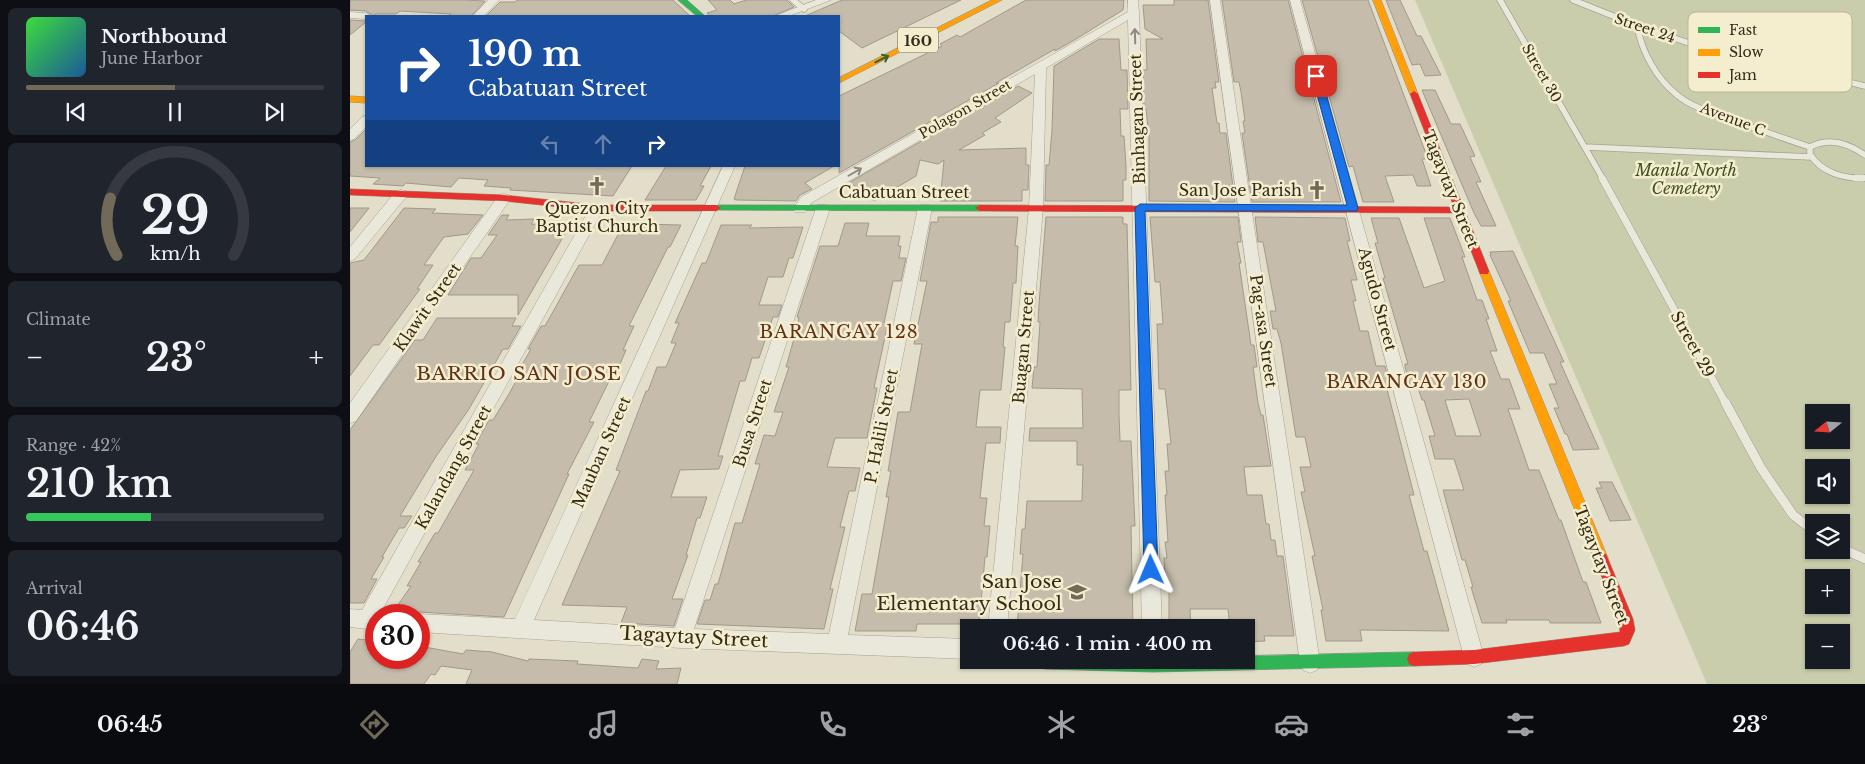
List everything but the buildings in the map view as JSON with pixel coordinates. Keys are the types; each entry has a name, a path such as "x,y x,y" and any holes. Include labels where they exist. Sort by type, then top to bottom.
{"street":[{"path":"479,15 494,0"},
{"path":"682,0 700,15"},
{"path":"783,15 826,0"},
{"name":"160","path":"840,80 998,0"},
{"name":"Binhagan Street","path":"1133,0 1152,619"},
{"name":"Pag-asa Street","path":"1214,0 1246,208 1310,663"},
{"name":"Agudo Street","path":"1295,0 1474,657"},
{"name":"Tagaytay Street","path":"1255,663 1310,663 1474,657 1624,639 1628,630 1626,618 1459,210 1377,0"},
{"name":"Polagon Street","path":"800,209 806,200 1134,13"},
{"path":"350,16 365,16"},
{"name":"Buagan Street","path":"998,619 1036,208 1041,66"},
{"path":"350,99 365,100"},
{"path":"350,136 365,121"},
{"name":"Mauban Street","path":"521,628 729,167"},
{"name":"Cabatuan Street","path":"350,192 504,198 597,208 1353,208 1459,210"},
{"path":"350,256 401,194"},
{"name":"Klawit Street","path":"350,416 504,198"},
{"name":"Kalandang Street","path":"364,620 597,208"},
{"name":"Busa Street","path":"680,638 823,208"},
{"name":"P. Halili Street","path":"837,644 925,208"},
{"name":"Tagaytay Street","path":"430,624 680,638 960,649"}],"lane":[{"path":"794,0 804,9"},
{"name":"Street 30","path":"1500,0 1585,147"},
{"name":"Street 24","path":"1573,0 1637,26 1688,42"},
{"name":"Avenue C","path":"1637,26 1639,40 1644,50 1668,87 1679,97 1707,111 1754,129 1810,147"},
{"name":"Street 24","path":"1852,82 1865,86"},
{"path":"1810,157 1810,147 1817,142 1844,144 1865,155"},
{"path":"1585,147 1810,157 1822,168 1841,177 1863,180"},
{"name":"Street 29","path":"1585,147 1761,468 1793,515 1805,524"},
{"path":"1850,552 1865,559"}],"green space":[{"name":"Manila North Cemetery","path":"1415,0 1865,0 1865,684 1707,684"}],"traffic: fast":[{"path":"682,0 700,15"},
{"path":"716,208 980,208"},
{"path":"1255,663 1414,659"}],"traffic: slow":[{"path":"840,80 998,0"},
{"path":"1377,0 1414,94"},
{"path":"350,99 365,100"},
{"path":"1484,271 1601,558"}],"traffic: jam":[{"path":"1414,94 1484,271"},
{"path":"350,192 504,198 597,208 716,208"},
{"path":"980,208 1459,210"},
{"path":"1414,659 1474,657 1624,639 1628,630 1626,619 1601,558"}],"place":[{"name":"Quezon City Baptist Church","path":"597,186"},
{"name":"San Jose Parish","path":"1317,190"},
{"name":"San Jose Elementary School","path":"1077,592"}],"district":[{"name":"BARANGAY 128","path":"839,332"},
{"name":"BARRIO SAN JOSE","path":"519,373"},
{"name":"BARANGAY 130","path":"1407,382"}],"route":[{"path":"1151,570 1140,208 1353,208 1316,76"}]}
